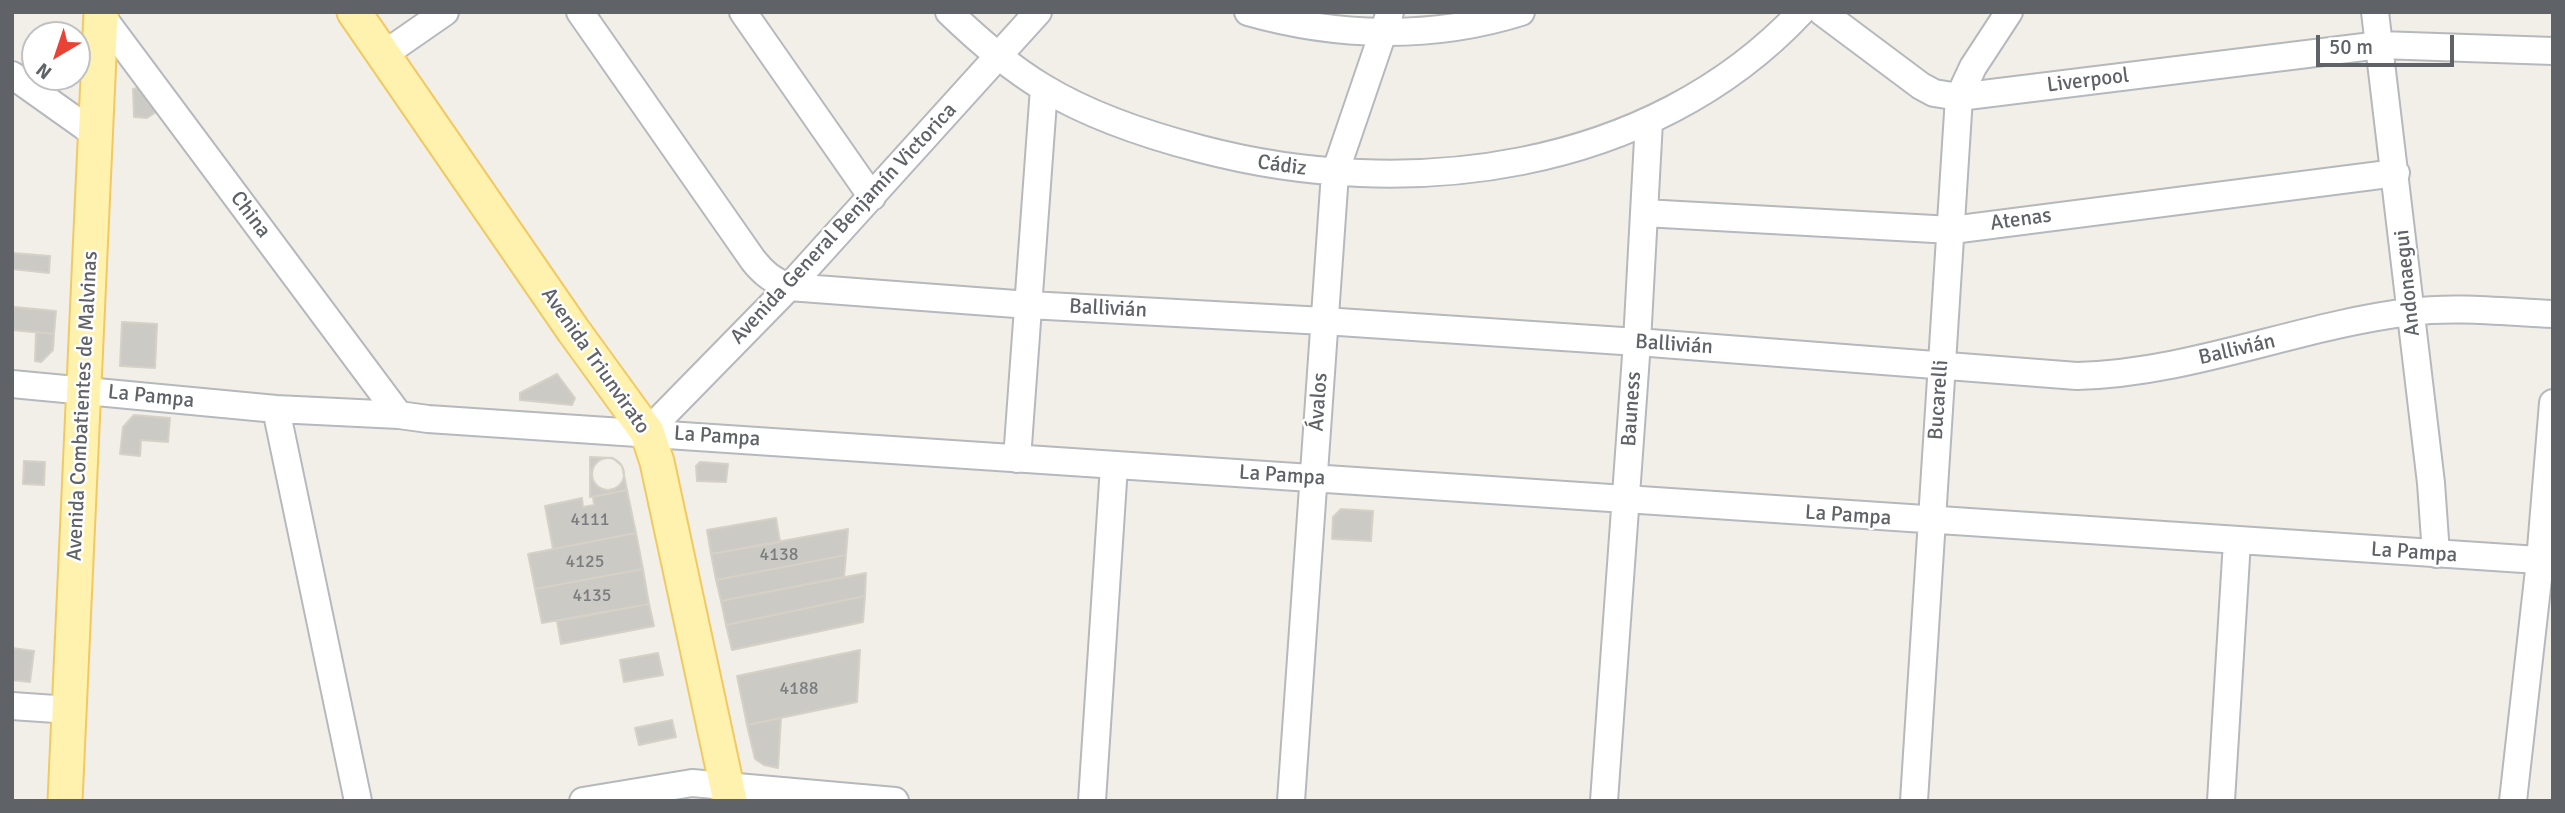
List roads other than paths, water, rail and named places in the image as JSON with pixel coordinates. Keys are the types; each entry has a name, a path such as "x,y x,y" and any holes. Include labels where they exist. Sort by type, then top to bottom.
{"main road":[{"name":"Avenida Triunvirato","path":"354,12 565,319 647,432 657,462 729,794"},
{"name":"Avenida Combatientes de Malvinas","path":"65,801 101,13"}],"street":[{"path":"383,55 445,12"},
{"path":"580,12 762,272 789,287"},
{"path":"743,12 872,197"},
{"name":"Cádiz","path":"949,12 998,55 1044,88 1094,113 1145,134 1239,159 1287,168 1374,175 1474,169 1509,164 1596,141 1649,121"},
{"name":"Avenida General Benjamín Victorica","path":"647,432 789,287 1038,12"},
{"path":"1248,12 1313,27 1387,22 1478,23 1521,12"},
{"path":"1649,121 1698,95 1736,69 1777,37 1801,12"},
{"name":"Liverpool","path":"1822,12 1921,86 1934,93 1959,97 2380,45 2553,51"},
{"name":"Bucarelli","path":"1914,801 1959,97 1973,67 2009,12"},
{"name":"Andonaegui","path":"2375,12 2431,483 2436,554"},
{"name":"China","path":"101,13 398,415"},
{"name":"Ávalos","path":"1291,801 1335,173 1387,22"},
{"path":"12,75 95,134"},
{"path":"1017,459 1044,88"},
{"name":"Bauness","path":"1604,801 1637,342 1649,121"},
{"name":"Atenas","path":"1644,213 1952,230 2396,173"},
{"name":"Ballivián","path":"789,287 1029,305 1637,342 2077,376 2161,368 2366,319 2411,312 2553,314"},
{"name":"La Pampa","path":"12,384 276,410 398,415 1114,466 2546,561"},
{"path":"2513,801 2546,561 2553,403"},
{"path":"276,410 358,801"},
{"path":"1092,801 1114,466"},
{"path":"2221,801 2237,541"},
{"path":"12,706 70,710"},
{"path":"583,801 692,783 729,794 895,801"}]}
